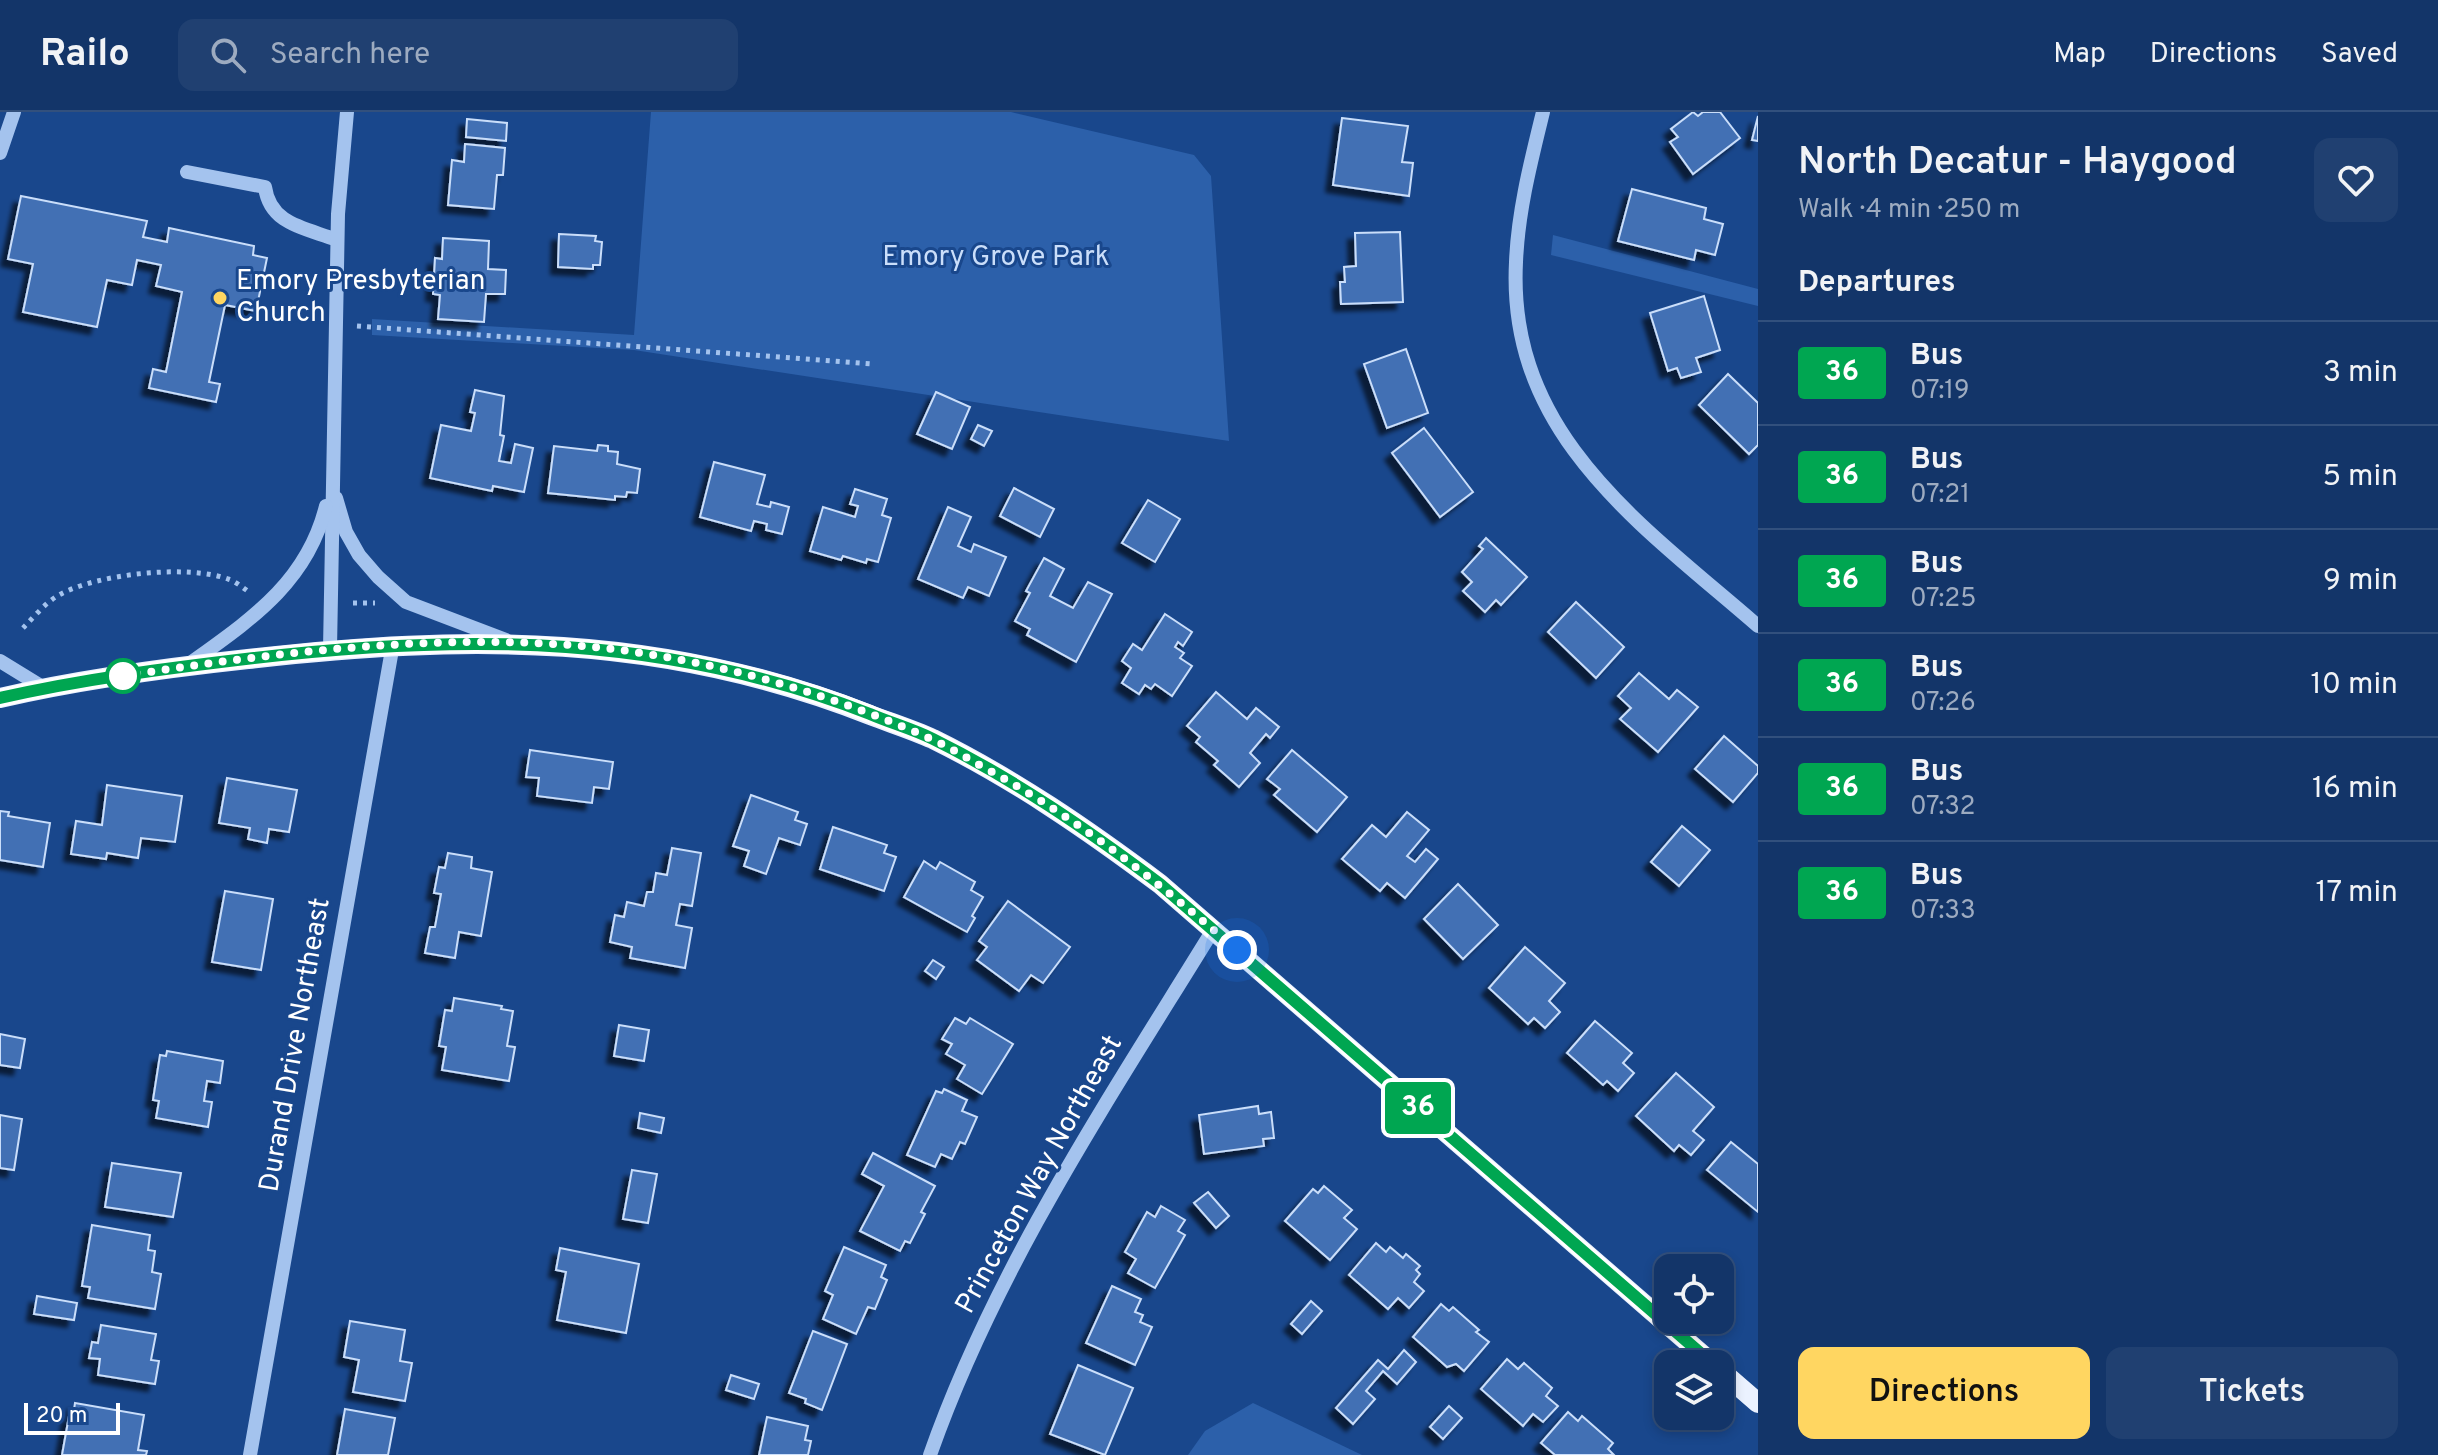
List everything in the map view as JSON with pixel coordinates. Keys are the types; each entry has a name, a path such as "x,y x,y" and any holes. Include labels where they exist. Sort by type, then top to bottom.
{"main road":[{"path":"0,698 44,688 185,667 330,649 393,644 512,643 625,651 752,675 832,700 931,738 1025,790 1100,839 1160,884 1697,1350"},
{"path":"1734,1382 1758,1403"}],"street":[{"path":"0,153 14,112"},
{"path":"330,649 337,240 347,112"},
{"path":"1543,112 1525,189 1516,264 1521,325 1527,357 1540,393 1558,428 1598,483 1758,626"},
{"path":"187,172 265,187 267,203 276,214 337,240"},
{"path":"185,667 268,605 285,588 319,532 332,482"},
{"path":"332,482 346,532 359,555 378,577 406,602 512,643"},
{"name":"Durand Drive Northeast","path":"250,1455 393,644"},
{"path":"0,661 44,688"},
{"name":"Princeton Way Northeast","path":"930,1455 991,1307 1020,1253 1213,930"}],"path":[{"path":"336,325 874,364"},
{"path":"23,628 56,596 84,584 157,572 195,571 230,579 268,605"},
{"path":"348,604 387,603"}],"green space":[{"name":"Emory Grove Park","path":"651,112 1011,112 1194,155 1211,176 1229,441 634,350 372,335 372,319 634,335"},
{"path":"1553,235 1758,289 1758,306 1551,255"},
{"path":"1253,1403 1362,1455 1188,1455 1205,1431"}],"building":[{"path":"1693,112 1698,116 1703,112 1720,112 1740,138 1693,174 1670,142 1678,137 1671,129"},
{"path":"1758,116 1758,141 1752,140"},
{"path":"1342,118 1408,126 1402,162 1413,163 1409,196 1333,185"},
{"path":"467,119 507,123 506,141 466,137"},
{"path":"465,144 505,148 503,175 497,175 494,209 448,205 452,160 464,162"},
{"path":"1632,189 1706,208 1704,219 1723,224 1715,255 1696,250 1694,260 1618,241"},
{"name":"Emory Presbyterian Church","path":"21,196 147,221 143,237 167,242 169,228 254,246 253,255 267,258 256,311 225,305 209,382 220,384 216,402 149,388 153,369 166,372 182,292 156,286 161,265 137,260 132,285 107,280 97,327 23,312 33,264 8,259"},
{"path":"1400,232 1403,302 1341,304 1340,282 1345,282 1344,267 1356,266 1355,233"},
{"path":"559,234 596,236 595,241 602,242 600,265 593,265 593,269 558,267"},
{"path":"443,238 489,241 488,269 506,270 505,294 486,294 484,322 438,319 440,295 433,294 435,258 442,259"},
{"path":"1704,296 1720,350 1696,358 1701,372 1681,378 1677,368 1668,371 1650,313"},
{"path":"1406,349 1428,413 1387,428 1364,364"},
{"path":"1728,374 1758,403 1758,445 1749,454 1699,405"},
{"path":"475,390 504,396 500,435 504,436 499,461 511,463 515,444 533,448 524,492 493,486 492,491 430,478 441,425 471,431 475,413 470,412"},
{"path":"936,392 970,407 952,449 917,434"},
{"path":"978,425 992,431 984,446 971,439"},
{"path":"1424,428 1473,492 1440,517 1392,453"},
{"path":"598,445 618,452 617,464 640,469 637,493 627,492 626,497 615,496 615,500 548,493 554,446 597,451"},
{"path":"714,462 765,475 757,504 770,507 771,502 789,507 782,534 766,530 767,524 754,521 751,531 700,517"},
{"path":"1014,488 1054,509 1040,537 1000,516"},
{"path":"855,489 887,499 882,515 891,518 878,562 867,559 866,563 843,556 841,560 810,551 823,507 855,517 858,506 850,504"},
{"path":"1148,500 1180,519 1155,562 1122,543"},
{"path":"948,507 971,517 958,546 971,552 974,544 1006,557 989,596 968,587 963,598 918,579"},
{"path":"1486,538 1527,577 1501,605 1496,600 1485,612 1463,591 1472,582 1462,572 1483,549 1479,546"},
{"path":"1044,558 1064,569 1050,596 1073,608 1088,582 1112,594 1076,662 1027,635 1030,629 1015,621 1030,593 1026,591"},
{"path":"1576,602 1624,647 1596,678 1548,632"},
{"path":"1165,614 1192,632 1183,646 1178,642 1175,647 1184,653 1180,658 1192,666 1172,696 1155,684 1151,689 1145,685 1139,694 1122,683 1131,668 1122,661 1133,644 1142,650"},
{"path":"1639,673 1669,699 1677,690 1698,707 1658,752 1620,719 1631,708 1618,696"},
{"path":"1216,692 1247,719 1256,708 1279,727 1270,738 1266,734 1250,753 1260,763 1239,787 1214,765 1218,761 1196,742 1200,737 1187,726"},
{"path":"1724,736 1758,766 1758,773 1733,802 1695,769"},
{"path":"530,750 613,762 609,789 594,787 592,803 537,796 539,778 526,777"},
{"path":"1292,750 1347,797 1317,832 1274,795 1280,789 1267,779"},
{"path":"227,778 297,790 289,832 269,829 267,843 248,839 250,828 219,823"},
{"path":"107,785 182,796 175,842 141,838 138,858 107,853 106,859 71,854 76,821 102,825"},
{"path":"751,795 798,812 795,820 807,824 800,845 779,838 766,874 744,866 749,851 733,846"},
{"path":"0,811 9,812 8,816 50,823 43,867 0,860"},
{"path":"1407,812 1429,830 1407,856 1415,862 1426,849 1438,859 1405,898 1387,883 1380,891 1342,859 1372,825 1386,837"},
{"path":"1682,826 1710,850 1679,886 1651,862"},
{"path":"833,827 887,845 884,853 896,857 884,891 820,869"},
{"path":"672,848 701,853 692,906 680,904 676,925 692,928 685,968 630,958 632,947 610,942 615,915 624,917 627,902 644,906 647,892 653,892 656,873 667,875"},
{"path":"448,853 472,857 471,868 492,872 481,936 459,932 455,958 425,953 430,927 435,927 441,894 434,893 439,867 445,868"},
{"path":"924,861 936,869 940,862 975,882 971,890 983,897 967,932 904,897"},
{"path":"1458,884 1498,925 1463,959 1424,919"},
{"path":"225,891 273,899 261,970 212,962"},
{"path":"1008,901 1070,947 1043,983 1031,975 1019,991 977,960 987,947 979,941"},
{"path":"1525,947 1565,983 1549,1001 1560,1012 1545,1028 1534,1018 1528,1024 1489,988"},
{"path":"933,960 944,967 936,979 925,971"},
{"path":"454,998 502,1006 501,1009 513,1011 507,1046 515,1047 509,1081 442,1070 446,1047 439,1046 445,1010 452,1011"},
{"path":"955,1018 966,1024 970,1018 1013,1044 982,1094 957,1079 965,1065 946,1054 952,1044 942,1039"},
{"path":"1595,1021 1632,1053 1623,1063 1634,1073 1618,1091 1607,1081 1603,1085 1567,1053"},
{"path":"619,1025 649,1030 644,1061 614,1056"},
{"path":"0,1034 25,1039 20,1068 0,1065"},
{"path":"167,1051 223,1061 220,1083 207,1081 204,1101 212,1102 208,1127 156,1118 159,1101 153,1100 160,1055 166,1056"},
{"path":"1676,1073 1714,1107 1693,1131 1704,1140 1691,1155 1679,1145 1674,1151 1636,1116"},
{"path":"944,1089 967,1100 962,1111 977,1117 965,1144 960,1142 952,1159 941,1154 935,1167 907,1155 936,1091 942,1093"},
{"path":"1258,1106 1259,1114 1271,1112 1274,1138 1263,1139 1264,1146 1204,1154 1199,1115"},
{"path":"640,1113 664,1118 661,1133 638,1128"},
{"path":"0,1115 22,1119 14,1170 0,1168"},
{"path":"1731,1142 1758,1164 1758,1212 1707,1170"},
{"path":"873,1153 935,1186 910,1243 905,1241 900,1251 860,1231 884,1186 862,1174"},
{"path":"112,1163 181,1173 173,1217 105,1207"},
{"path":"632,1170 657,1174 648,1223 623,1219"},
{"path":"1324,1186 1352,1210 1344,1218 1357,1229 1330,1260 1285,1221 1313,1189 1318,1193"},
{"path":"1208,1192 1229,1216 1216,1228 1194,1203"},
{"path":"1161,1206 1185,1220 1178,1231 1185,1235 1155,1288 1128,1273 1136,1259 1125,1252 1147,1212 1155,1217"},
{"path":"92,1225 150,1235 148,1250 155,1251 152,1272 161,1274 155,1309 88,1298 90,1287 82,1286"},
{"path":"1376,1243 1386,1252 1390,1247 1403,1258 1406,1254 1420,1266 1416,1270 1420,1274 1414,1282 1424,1291 1409,1308 1398,1298 1388,1309 1349,1275"},
{"path":"844,1247 886,1265 881,1277 887,1280 875,1309 868,1307 856,1334 823,1319 833,1295 825,1291"},
{"path":"560,1248 639,1264 626,1333 557,1320 566,1272 556,1270"},
{"path":"1112,1286 1141,1299 1135,1312 1143,1315 1140,1322 1152,1327 1135,1365 1086,1343"},
{"path":"37,1296 77,1303 74,1320 34,1314"},
{"path":"1311,1301 1322,1311 1302,1334 1291,1324"},
{"path":"1441,1304 1449,1311 1453,1307 1489,1342 1464,1371 1456,1364 1447,1367 1413,1337"},
{"path":"350,1321 405,1330 400,1361 412,1363 405,1401 353,1392 359,1360 344,1357"},
{"path":"101,1325 156,1334 151,1360 159,1361 155,1384 98,1375 100,1359 89,1358 92,1342 98,1343"},
{"path":"813,1331 847,1344 822,1410 805,1403 806,1399 789,1393"},
{"path":"1404,1350 1416,1362 1397,1384 1383,1371 1366,1391 1375,1399 1353,1424 1336,1408 1378,1360 1388,1369"},
{"path":"1507,1359 1518,1369 1524,1363 1552,1388 1546,1396 1558,1406 1543,1422 1533,1414 1523,1426 1481,1389"},
{"path":"1078,1365 1133,1388 1105,1455 1050,1434"},
{"path":"731,1375 759,1384 754,1399 726,1390"},
{"path":"75,1403 144,1415 138,1450 147,1451 146,1455 62,1455 69,1416 73,1416"},
{"path":"1449,1406 1462,1418 1443,1439 1430,1427"},
{"path":"345,1409 395,1418 388,1455 337,1455"},
{"path":"1568,1412 1578,1421 1582,1416 1613,1443 1608,1449 1614,1455 1555,1455 1541,1443"},
{"path":"767,1417 808,1426 805,1440 811,1441 808,1455 759,1455"}],"bus line":[{"name":"36","path":"0,698 44,688 208,663 330,649 393,644 512,643 625,651 697,663 766,678 857,709 931,738 1025,790 1100,839 1160,884 1697,1350"}],"place":[{"name":"Emory Presbyterian Church","path":"220,298"}],"route":[{"path":"123,676 330,649 393,644 512,643 625,651 766,678 931,738 1025,790 1100,839 1160,884 1237,950"}]}
